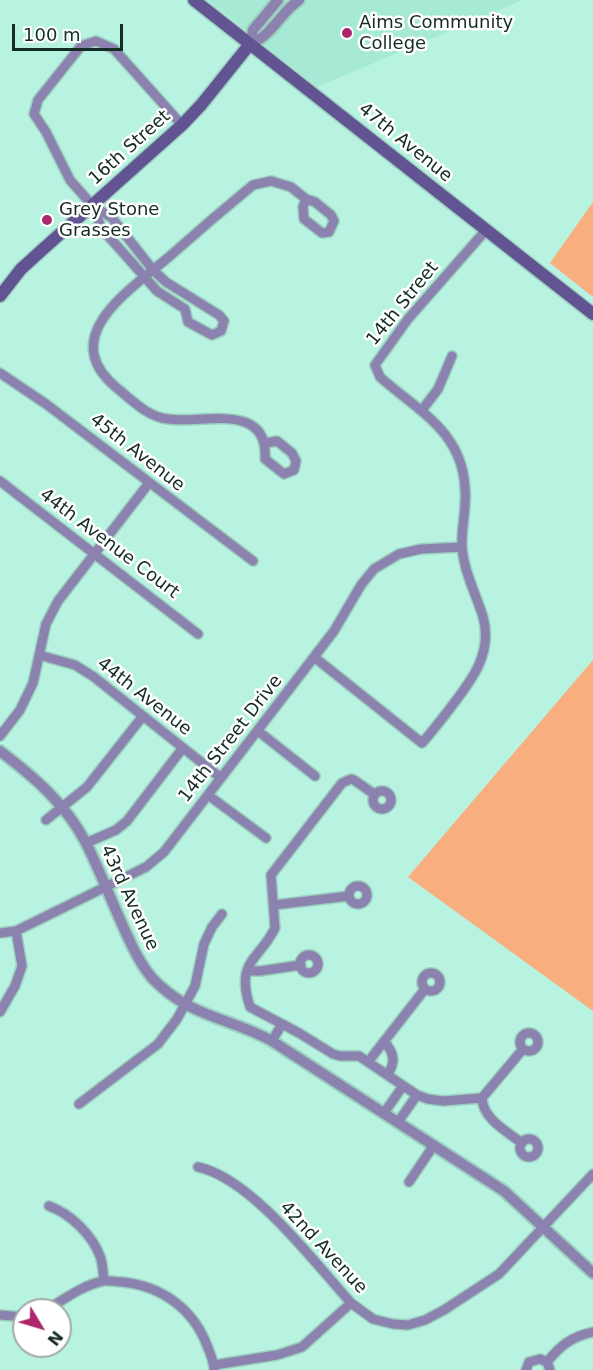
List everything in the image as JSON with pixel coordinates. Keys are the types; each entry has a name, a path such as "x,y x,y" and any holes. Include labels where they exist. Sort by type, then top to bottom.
{"main road":[{"name":"47th Avenue","path":"194,0 593,314"},
{"name":"16th Street","path":"0,296 21,269 182,125 250,44"}],"street":[{"path":"250,44 253,30 278,0"},
{"path":"250,44 263,39 289,7 299,0"},
{"path":"92,206 112,218 153,270 166,282 219,315 224,321 221,331 212,335 188,322 185,309 157,291 102,229 92,206 70,180 46,132 34,114 38,100 81,46 96,41 114,49 182,125"},
{"path":"266,443 259,432 250,425 232,419 221,417 169,420 154,416 106,379 94,356 94,334 104,315 145,276 253,185 271,181 280,183 291,187 306,199"},
{"name":"14th Street","path":"314,657 422,743 477,672 486,636 483,618 468,578 462,547 466,503 464,473 459,457 444,431 422,410 380,377 375,364 408,319 486,230"},
{"path":"185,309 192,298"},
{"path":"422,410 438,389 452,356"},
{"name":"45th Avenue","path":"0,373 55,411 253,561"},
{"name":"44th Avenue Court","path":"0,481 198,634"},
{"path":"0,736 26,700 33,683 49,615 149,483"},
{"name":"14th Street Drive","path":"0,933 16,931 105,889 146,867 164,852 334,631 361,585 374,569 399,554 421,549 462,547"},
{"name":"44th Avenue","path":"39,655 75,665 94,677 221,778"},
{"path":"46,820 87,787 143,716"},
{"path":"258,731 315,776"},
{"path":"86,843 116,830 127,821 182,748"},
{"name":"43rd Avenue","path":"0,751 32,776 63,807 86,843 140,963 165,990 197,1012 259,1034 272,1041 504,1191 593,1273"},
{"path":"374,794 354,780 342,783 271,875 274,931 252,959 247,971 245,980 250,1007 333,1054 359,1056 417,1095 443,1101 482,1098 523,1049"},
{"path":"208,795 266,838"},
{"path":"274,905 349,896"},
{"path":"79,1104 158,1044 195,986 208,934 222,914"},
{"path":"0,1011 15,986 22,966 16,931"},
{"path":"247,971 301,965"},
{"path":"368,1062 425,989"},
{"path":"259,1034 267,1017"},
{"path":"272,1041 282,1024"},
{"path":"384,1041 391,1049 394,1059 388,1074"},
{"path":"384,1113 403,1086"},
{"path":"398,1122 417,1095"},
{"path":"482,1098 482,1107 489,1117 522,1143"},
{"path":"409,1182 434,1145"},
{"name":"42nd Avenue","path":"198,1167 224,1177 271,1215 351,1303 373,1319 408,1325 425,1320 499,1274 593,1174"},
{"path":"49,1206 58,1209 87,1234 101,1259 104,1281"},
{"path":"66,1298 104,1281 150,1287 183,1308 197,1323 205,1338 214,1367 277,1356 302,1347 351,1303"},
{"path":"526,1370 529,1362 536,1359 548,1366 569,1340 575,1336 593,1332"}],"shaded area":[{"name":"Aims Community College","path":"208,0 523,0 317,87"},
{"path":"593,202 593,297 550,263"},
{"path":"593,660 593,1011 408,877"}],"place":[{"name":"Aims Community College","path":"347,33"},
{"name":"Grey Stone Grasses","path":"47,220"}]}
